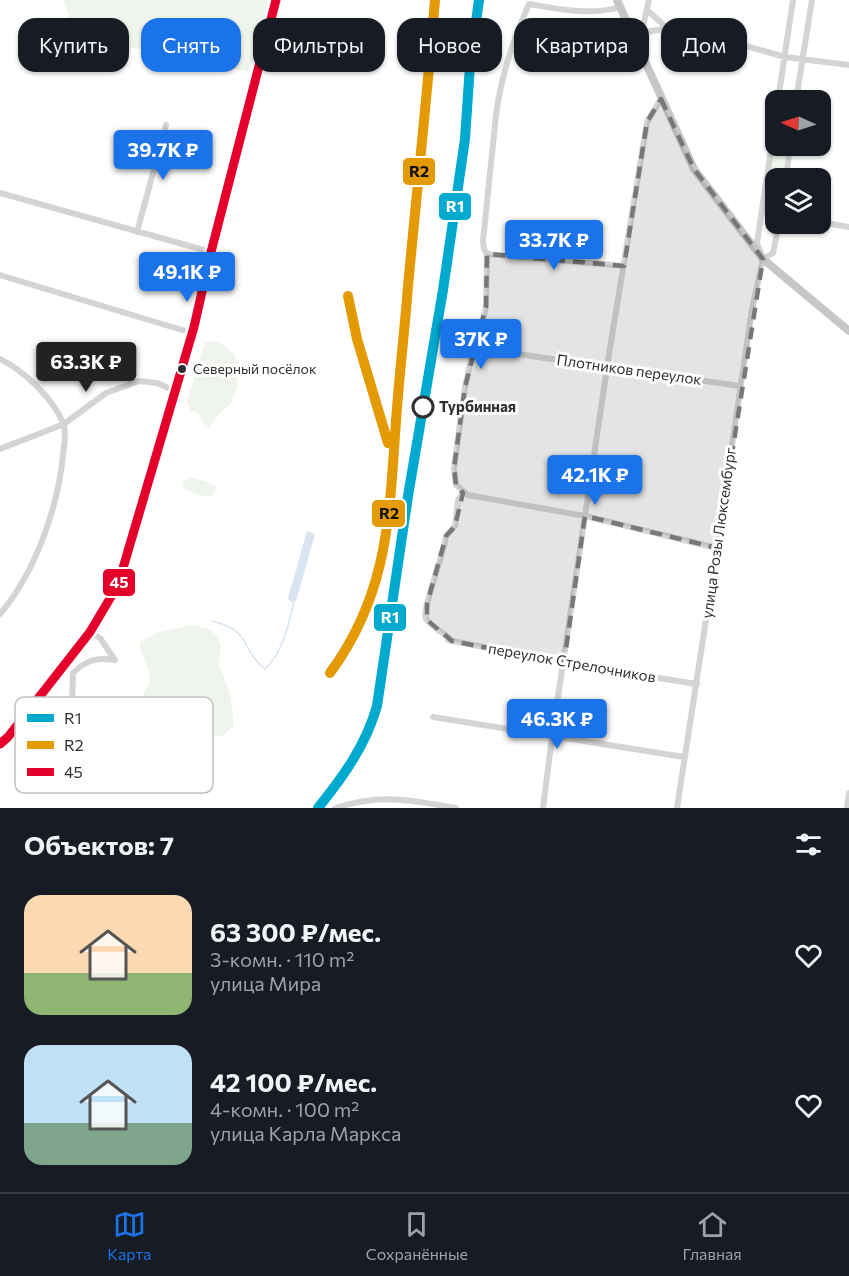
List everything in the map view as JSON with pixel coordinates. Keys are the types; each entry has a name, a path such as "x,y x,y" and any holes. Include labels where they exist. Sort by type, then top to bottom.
{"main road":[{"path":"619,4 625,18"},
{"path":"649,72 694,169 763,259 849,331"}],"street":[{"path":"39,697 90,632 118,585 192,333 276,0"},
{"path":"645,18 649,0"},
{"path":"780,90 793,0"},
{"path":"798,90 812,0"},
{"path":"619,4 607,11 587,12 529,4 513,43 498,95 484,222 483,241 487,254 486,306 465,387 454,468 456,485 468,495 585,516 717,548"},
{"path":"647,10 661,23"},
{"path":"747,46 785,57 849,65"},
{"path":"543,808 585,516 647,122 661,99"},
{"path":"138,232 166,125"},
{"path":"770,156 757,243 763,259 773,253 777,234"},
{"path":"0,193 211,252"},
{"path":"831,224 849,227"},
{"path":"487,254 624,266"},
{"name":"улица Розы Люксембург","path":"676,808 697,684 752,309 763,259"},
{"path":"0,275 192,333"},
{"name":"Плотников переулок","path":"517,354 741,386"},
{"path":"0,359 29,378 46,398 64,424 65,442 61,477 49,524 12,600 0,614"},
{"path":"0,449 64,424 106,393 139,381 157,383 175,391"},
{"name":"переулок Стрелочников","path":"463,493 458,500 455,526 446,536 445,548 425,613 427,620 450,640 564,663 697,684"},
{"path":"72,697 73,673 81,665 95,658 116,660 100,638 90,632"},
{"path":"433,717 684,757"},
{"path":"0,743 15,728"},
{"path":"847,808 849,793"},
{"path":"335,808 384,798 456,808"}],"highlighted area":[{"path":"661,99 694,169 763,259 717,548 585,516 564,663 452,641 427,620 427,604 446,536 455,526 463,493 456,485 454,468 465,387 486,306 487,254 624,266 647,122"}],"shaded area":[{"path":"63,0 269,0 264,18 253,18 253,62 248,72 241,71 241,18 141,18 141,49 129,47 129,18 70,18"},
{"path":"771,156 785,156 784,168 770,168"},
{"path":"214,340 235,355 238,368 237,387 232,402 209,428 205,427 198,413 190,410 187,402 205,343"},
{"path":"193,478 216,487 213,496 197,494 182,486 185,480"},
{"path":"191,625 207,628 217,635 221,646 219,665 230,694 234,726 222,736 213,736 213,697 142,697 150,681 140,642 156,633"}],"water":[{"path":"307,531 315,534 296,601 291,602 288,598"}],"waterway":[{"path":"212,621 225,625 240,635 265,669 281,647 294,602"}],"transit line":[{"name":"45","path":"39,697 90,632 118,585 194,327 276,0"},
{"name":"R2","path":"330,673 350,642 366,610 384,546 389,513 435,0"},
{"name":"R1","path":"318,808 353,760 367,734 377,706 465,139 470,65 479,0"},
{"name":"R2","path":"348,296 357,339 388,443"},
{"name":"45","path":"0,744 15,728"}],"place":[{"name":"Северный посёлок","path":"182,369"},
{"name":"Турбинная","path":"423,407"}]}
